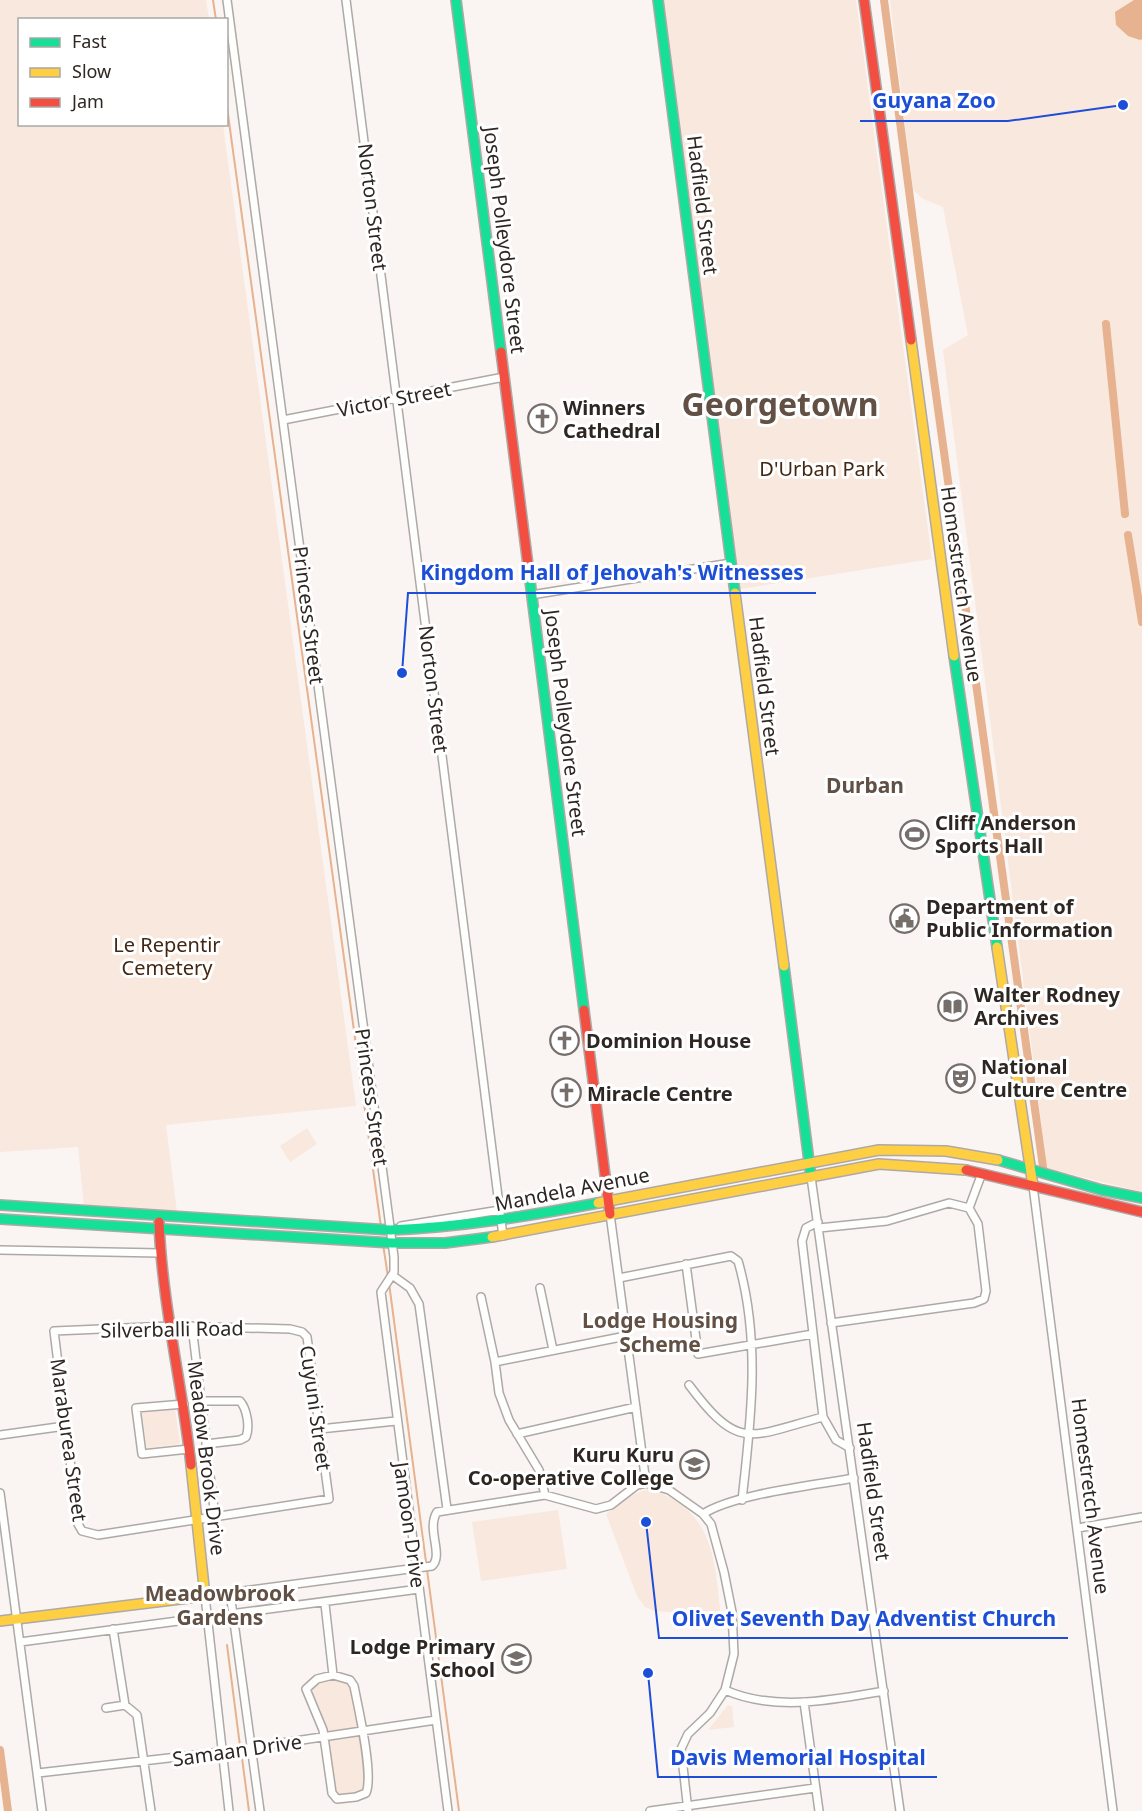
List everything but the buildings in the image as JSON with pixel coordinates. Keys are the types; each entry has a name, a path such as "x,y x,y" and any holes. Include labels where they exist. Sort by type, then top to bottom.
{"main road":[{"name":"Joseph Polleydore Street","path":"456,0 610,1214"},
{"name":"Hadfield Street","path":"658,0 811,1177"},
{"name":"Homestretch Avenue","path":"864,0 967,750 1033,1186"},
{"name":"Mandela Avenue","path":"0,1205 386,1230 444,1228 501,1221 879,1150 924,1149 986,1157 1114,1194 1142,1198"},
{"name":"Mandela Avenue","path":"0,1219 386,1242 445,1243 503,1236 879,1164 923,1164 982,1173 1117,1209 1142,1212"},
{"name":"Meadow Brook Drive","path":"159,1216 160,1253 184,1404 205,1596"},
{"path":"0,1621 205,1596"}],"street":[{"name":"Princess Street","path":"227,0 283,420 386,1242"},
{"name":"Norton Street","path":"346,0 503,1236"},
{"name":"Victor Street","path":"283,420 504,377"},
{"path":"531,595 731,563"},
{"path":"969,1208 982,1173"},
{"name":"Hadfield Street","path":"811,1177 900,1811"},
{"name":"Homestretch Avenue","path":"1033,1186 1113,1811"},
{"path":"831,1323 974,1303 984,1299 986,1291 978,1224 969,1208 949,1203 886,1221 818,1225 806,1228 802,1241 823,1417 831,1434 850,1448"},
{"path":"386,1230 500,1210"},
{"path":"610,1214 646,1483"},
{"path":"386,1242 391,1276 410,1288 419,1304 447,1509"},
{"path":"0,1250 160,1253"},
{"path":"619,1278 730,1256 737,1259 753,1344 749,1436 742,1500"},
{"path":"686,1264 698,1354 813,1334"},
{"name":"Jamoon Drive","path":"391,1276 382,1287 396,1421 420,1568 420,1589 448,1811"},
{"path":"540,1288 553,1350"},
{"path":"481,1297 499,1393 517,1434 539,1470 544,1495"},
{"name":"Silverballi Road","path":"54,1331 171,1326 290,1329"},
{"path":"192,1326 215,1517 198,1520"},
{"name":"Cuyuni Street","path":"215,1517 329,1499 307,1337 298,1330 290,1329"},
{"name":"Maraburea Street","path":"54,1331 78,1524 82,1531 98,1535 198,1520"},
{"path":"495,1362 626,1336"},
{"path":"689,1385 720,1422 733,1431 749,1436 823,1417"},
{"path":"201,1401 240,1401 246,1412 248,1431 246,1437 240,1440 206,1444"},
{"path":"184,1404 136,1407 142,1454 189,1449"},
{"path":"517,1434 636,1407"},
{"path":"320,1429 396,1421"},
{"path":"0,1435 65,1426"},
{"path":"703,1514 721,1505 854,1478"},
{"path":"205,1596 432,1566 436,1557 432,1519 437,1512 447,1509 544,1495 596,1509 611,1505 637,1485 646,1483 669,1490 703,1514 711,1524 732,1612 733,1665 725,1690 710,1713 688,1734 681,1749 688,1809"},
{"path":"0,1493 42,1811"},
{"path":"1078,1528 1142,1517"},
{"path":"20,1642 325,1604 420,1589"},
{"path":"230,1593 260,1811"},
{"name":"Meadow Brook Drive","path":"205,1596 229,1811"},
{"path":"325,1604 333,1675"},
{"path":"113,1629 125,1705 137,1715 151,1811"},
{"path":"333,1675 350,1680 354,1686 363,1733 368,1789 362,1796 337,1799 332,1793 319,1718 306,1689 316,1679 333,1675"},
{"path":"725,1690 754,1701 804,1702 884,1690"},
{"path":"804,1702 819,1811"},
{"path":"106,1708 125,1705"},
{"name":"Samaan Drive","path":"38,1773 221,1752 363,1733 436,1720"},
{"path":"650,1811 688,1809 815,1788"}],"green space":[{"name":"Le Repentir Cemetery","path":"0,0 206,0 209,18 18,18 18,126 223,126 356,1106 166,1125 177,1212 84,1206 78,1147 0,1152"},
{"name":"D'Urban Park","path":"663,0 856,0 932,559 740,589"},
{"path":"890,0 1142,0 1142,1192 1047,1168 943,350 968,335 943,207 923,199 913,190"},
{"path":"307,1128 317,1144 290,1162 280,1146"},
{"path":"175,1409 180,1444 147,1448 142,1413"},
{"path":"649,1489 670,1498 687,1509 707,1538 716,1574 721,1616 654,1611 645,1607 637,1596 606,1514 634,1494"},
{"path":"558,1510 567,1569 481,1581 472,1522"},
{"path":"331,1677 350,1683 360,1731 326,1735 310,1690 313,1684"},
{"path":"728,1705 732,1706 734,1727 708,1730"},
{"path":"361,1736 366,1788 352,1796 335,1796 326,1740"}],"shaded area":[{"path":"1134,0 1142,0 1142,39 1140,40 1128,36 1116,25 1115,12"}],"waterway":[{"path":"213,0 216,18"},
{"path":"884,0 930,351 1043,1167"},
{"path":"228,115 381,1227"},
{"path":"1106,324 1125,514"},
{"path":"1128,535 1142,622"},
{"path":"383,1244 388,1277"},
{"path":"389,1283 459,1811"},
{"path":"227,1645 240,1746"},
{"path":"0,1750 8,1811"},
{"path":"242,1758 249,1811"}],"traffic: fast":[{"path":"456,0 501,352"},
{"path":"658,0 735,593"},
{"path":"529,573 584,1010"},
{"path":"954,656 997,947"},
{"path":"784,966 811,1177"},
{"path":"998,1160 1102,1190 1142,1198"},
{"path":"0,1205 390,1230 495,1220 598,1203"},
{"path":"0,1219 392,1243 445,1243 492,1237"}],"traffic: slow":[{"path":"911,340 954,656"},
{"path":"735,593 784,966"},
{"path":"997,947 1033,1186"},
{"path":"598,1203 879,1150 946,1151 998,1160"},
{"path":"492,1237 879,1164 966,1170"},
{"path":"0,1621 205,1596 191,1465"}],"traffic: jam":[{"path":"864,0 911,340"},
{"path":"501,352 529,573"},
{"path":"584,1010 610,1214"},
{"path":"966,1170 1142,1212"},
{"path":"159,1222 164,1283 191,1465"}],"place":[{"name":"Guyana Zoo","path":"1123,105"},
{"name":"Winners Cathedral","path":"542,419"},
{"name":"Kingdom Hall of Jehovah's Witnesses","path":"402,673"},
{"name":"Cliff Anderson Sports Hall","path":"914,834"},
{"name":"Department of Public Information","path":"905,918"},
{"name":"Walter Rodney Archives","path":"953,1006"},
{"name":"Dominion House","path":"565,1040"},
{"name":"National Culture Centre","path":"960,1078"},
{"name":"Miracle Centre","path":"566,1093"},
{"name":"Kuru Kuru Co-operative College","path":"695,1465"},
{"name":"Olivet Seventh Day Adventist Church","path":"646,1522"},
{"name":"Lodge Primary School","path":"516,1658"},
{"name":"Davis Memorial Hospital","path":"648,1673"}],"district":[{"name":"Georgetown","path":"780,403"},
{"name":"Durban","path":"865,785"},
{"name":"Lodge Housing Scheme","path":"660,1332"},
{"name":"Meadowbrook Gardens","path":"220,1605"}]}
